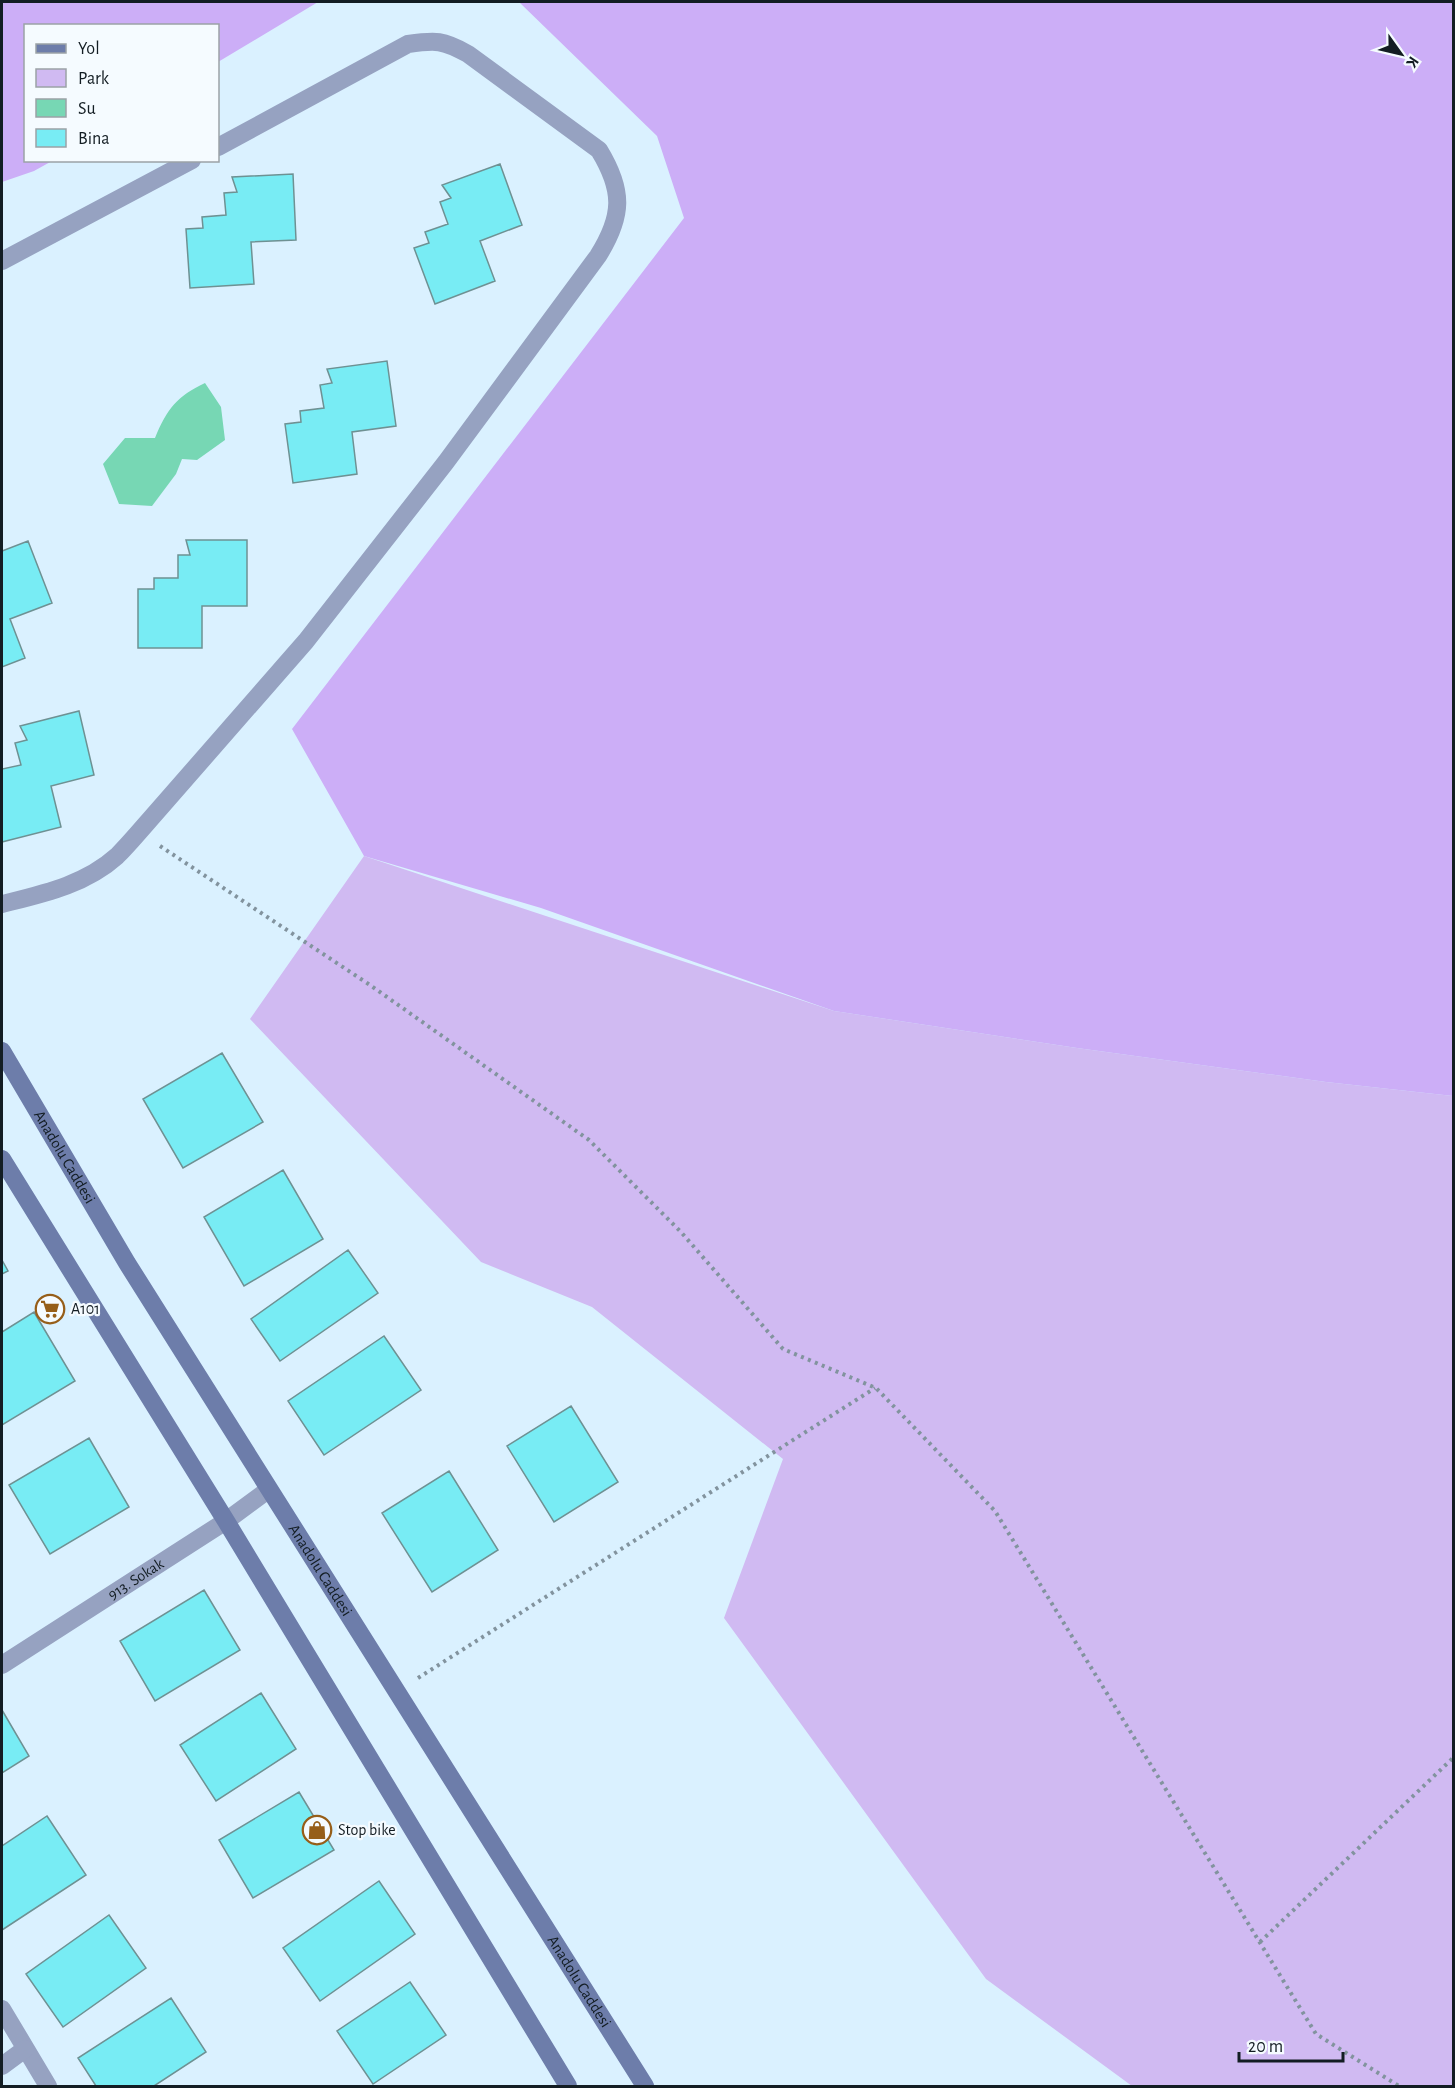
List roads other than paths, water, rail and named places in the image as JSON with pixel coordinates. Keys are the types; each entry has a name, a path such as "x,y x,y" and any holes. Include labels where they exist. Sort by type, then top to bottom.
{"main road":[{"name":"Anadolu Caddesi","path":"2,1051 127,1263 268,1490 645,2086"},
{"path":"2,1159 226,1521 568,2086"}],"street":[{"path":"2,904 56,890 83,879 116,857 140,832 306,641 446,462 598,256 612,234 618,210 616,186 610,168 599,150 468,54 450,44 432,40 408,44 219,146"},
{"path":"2,261 188,162"},
{"name":"913. Sokak","path":"2,1665 226,1521 268,1490"},
{"path":"2,2009 48,2086"},
{"path":"2,2066 25,2049"}],"water":[{"path":"205,383 221,407 225,440 197,460 182,459 176,474 152,506 119,504 103,464 125,438 155,438 174,404 187,393"}],"place":[{"name":"A101","path":"50,1309"},
{"name":"Stop bike","path":"317,1830"}]}
